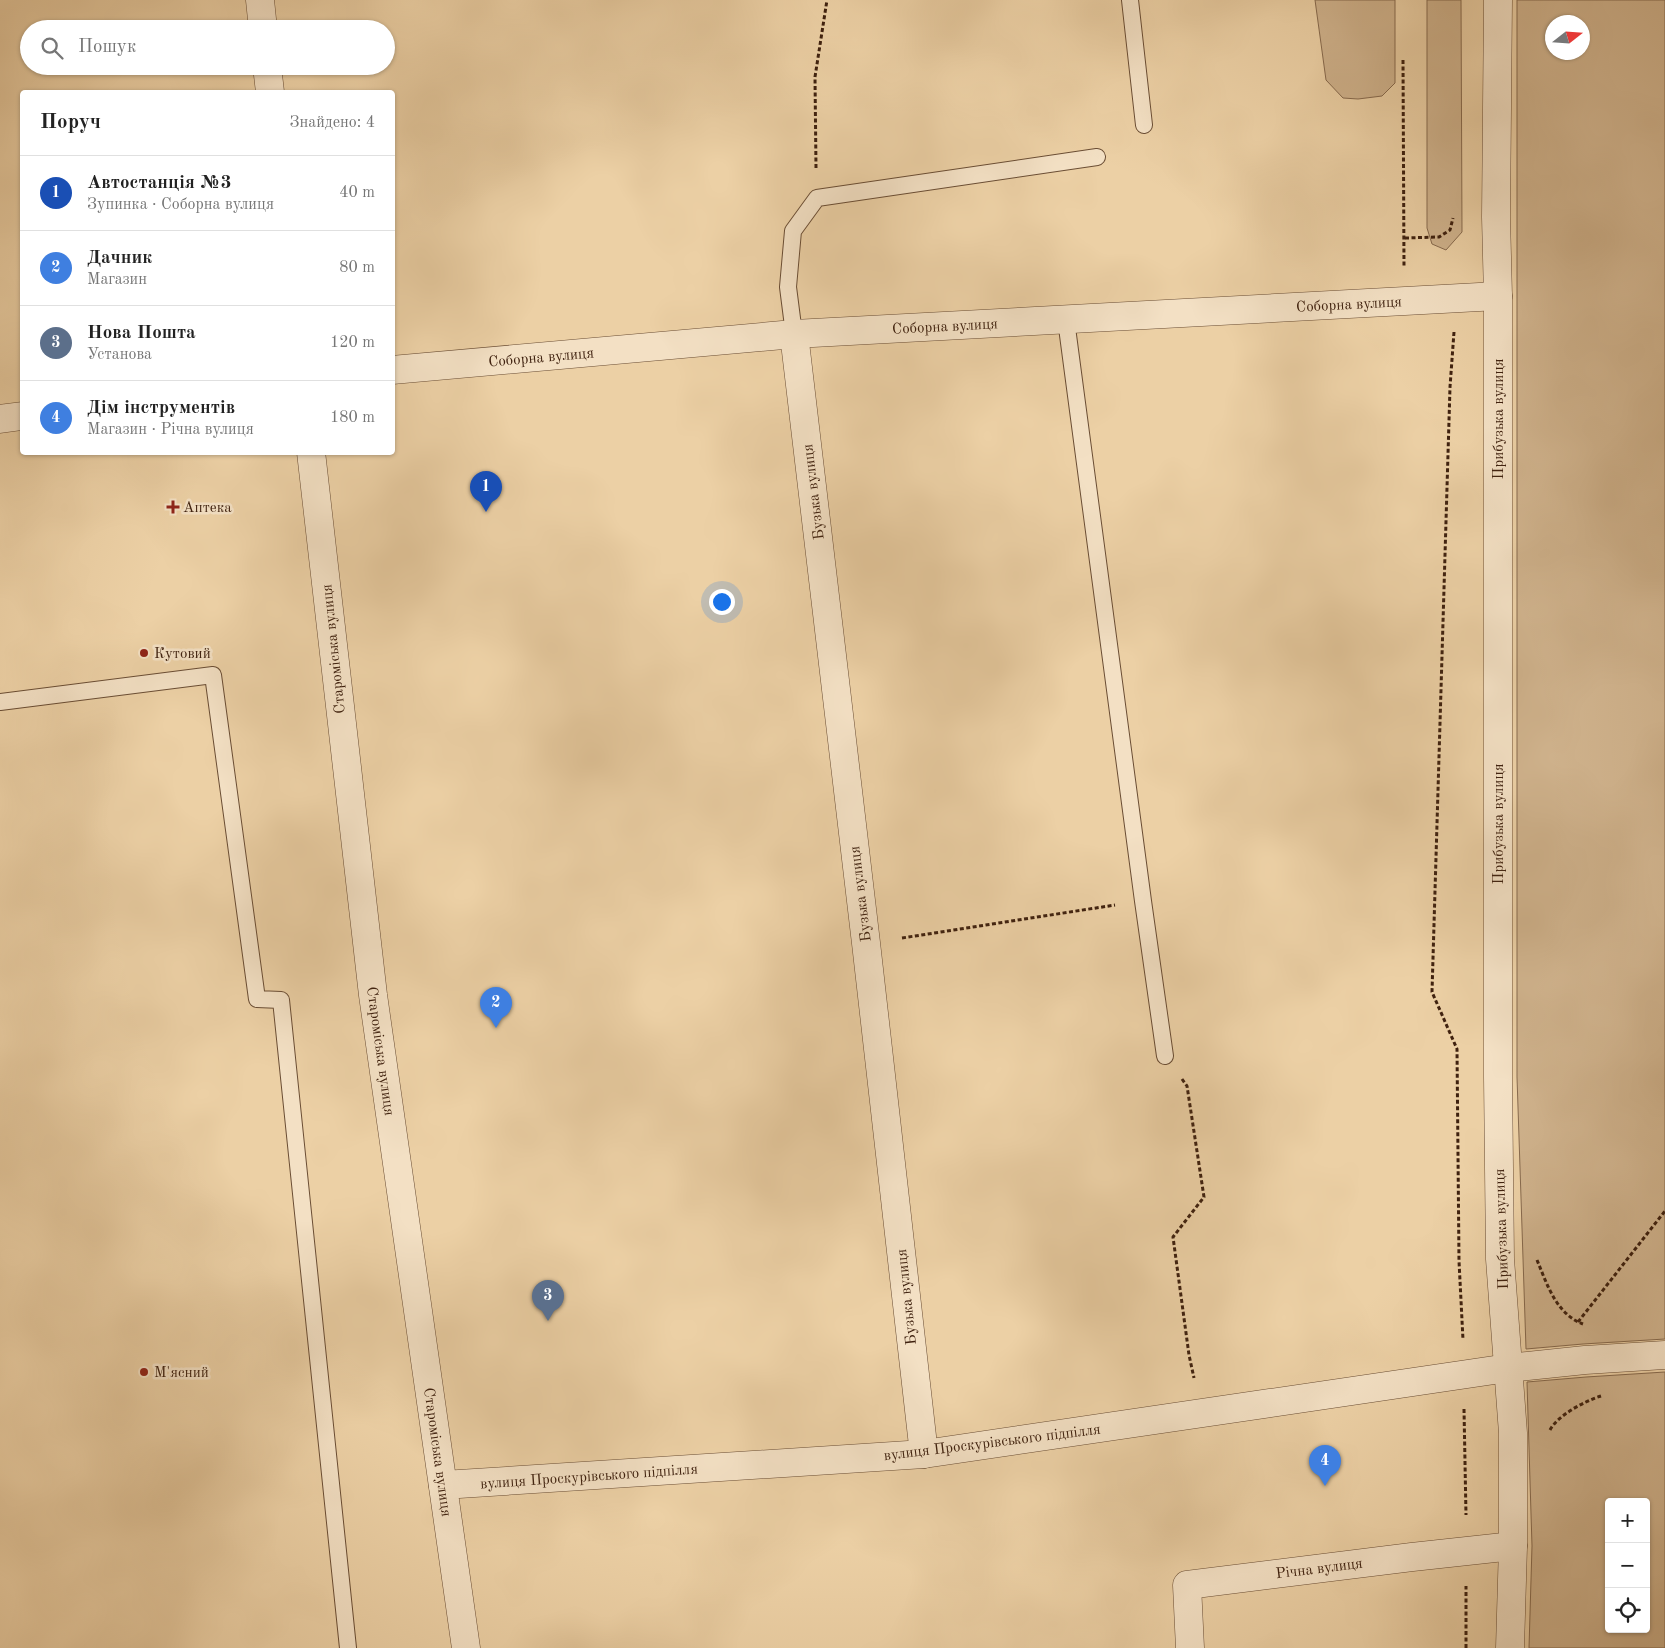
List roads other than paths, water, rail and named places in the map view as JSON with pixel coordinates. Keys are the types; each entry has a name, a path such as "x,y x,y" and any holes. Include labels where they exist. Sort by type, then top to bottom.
{"street":[{"path":"260,0 262,20"},
{"name":"Прибузька вулиця","path":"1498,0 1496,208 1498,296 1498,1078 1500,1259 1513,1433 1513,1546 1510,1648"},
{"path":"268,75 270,90"},
{"name":"Соборна вулиця","path":"395,370 794,334 1498,296"},
{"name":"Бузька вулиця","path":"794,334 924,1454"},
{"path":"0,419 20,416"},
{"name":"Староміська вулиця","path":"311,455 372,995 466,1648"},
{"name":"вулиця Проскурівського підпілля","path":"443,1485 924,1454 1508,1368 1585,1360 1665,1355"},
{"name":"Річна вулиця","path":"1190,1648 1187,1585 1513,1546"}],"lane":[{"path":"1130,0 1144,124"},
{"path":"794,334 788,287 793,231 817,198 1097,157"},
{"path":"1066,320 1165,1056"},
{"path":"0,702 213,675 257,999 281,1000 348,1648"}],"place":[{"name":"Аптека","path":"173,507"},
{"name":"Автостанція №3","path":"486,512"},
{"name":"Кутовий","path":"144,653"},
{"name":"Дачник","path":"496,1028"},
{"name":"Нова Пошта","path":"548,1321"},
{"name":"М'ясний","path":"144,1372"},
{"name":"Дім інструментів","path":"1325,1486"}]}
